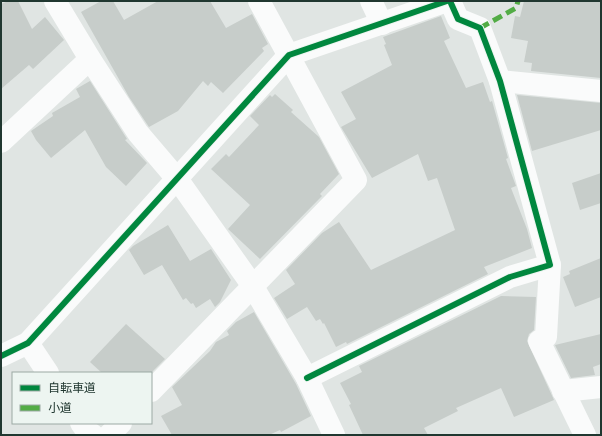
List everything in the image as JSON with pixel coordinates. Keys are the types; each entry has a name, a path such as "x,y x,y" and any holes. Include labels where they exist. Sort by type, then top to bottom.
{"street":[{"path":"55,1 90,59 138,133 178,180 252,286 307,378 334,435"},
{"path":"152,390 356,180 259,1"},
{"path":"371,1 382,24"},
{"path":"1,356 28,343 178,180 289,55 448,1 458,20 480,28 500,81 550,265 546,336 539,341 585,435"},
{"path":"1,142 90,59"},
{"path":"500,81 601,91"},
{"path":"307,378 510,276 550,265"},
{"path":"28,343 47,372"},
{"path":"563,390 601,387"},
{"path":"83,424 86,430 93,435"},
{"path":"109,435 120,424"}],"building":[{"path":"8,1 18,1 32,29 45,17 64,40 33,69 29,65 1,89 1,4"},
{"path":"101,1 113,1 124,20 158,1 210,1 226,28 252,14 268,44 262,48 264,51 223,93 211,82 208,86 203,81 178,111 149,127 129,97 81,12"},
{"path":"524,1 601,1 601,78 531,71 532,63 524,62 528,41 511,38 515,16 520,17"},
{"path":"441,16 450,38 444,41 466,88 483,82 490,102 492,101 508,158 506,159 516,186 511,188 527,229 532,248 484,267 488,274 347,344 346,342 336,347 324,323 323,324 320,319 316,321 307,307 287,319 274,298 295,284 286,270 322,233 339,222 371,270 455,230 437,178 428,181 418,154 372,178 341,127 356,119 341,92 392,65 384,45 386,44 383,37"},
{"path":"90,81 127,139 125,140 147,163 126,186 106,167 85,130 51,158 36,140 31,131 53,116 52,113 80,97 76,89"},
{"path":"275,94 293,110 291,112 319,137 339,174 320,194 322,196 260,259 228,229 250,205 211,169 226,154 229,157 259,125 250,116 270,95 272,97"},
{"path":"517,95 601,103 601,130 532,151"},
{"path":"601,173 601,203 580,210 572,183"},
{"path":"168,225 190,261 211,249 231,280 220,302 215,307 210,299 196,308 193,303 191,304 186,298 183,300 162,265 144,275 129,250 133,246"},
{"path":"601,258 601,297 575,307 563,277 570,274 569,271"},
{"path":"501,296 536,297 534,330 529,334 527,341 554,400 514,417 501,388 456,408 458,411 424,428 428,435 363,435 349,405 351,404 340,383 362,372 359,366"},
{"path":"254,312 296,384 311,416 281,432 280,430 269,435 172,435 161,416 182,405 172,387 210,351 216,342 229,335 227,331 236,322"},
{"path":"126,324 165,359 152,372 101,372 90,362"},
{"path":"601,334 601,364 593,367 595,375 571,378 555,345"}],"marked path":[{"path":"480,28 516,8 518,1"}],"cycle path":[{"path":"1,356 28,343 289,55 447,1"},
{"path":"307,378 510,277 550,265 500,81 480,28 458,19 450,1"}]}
